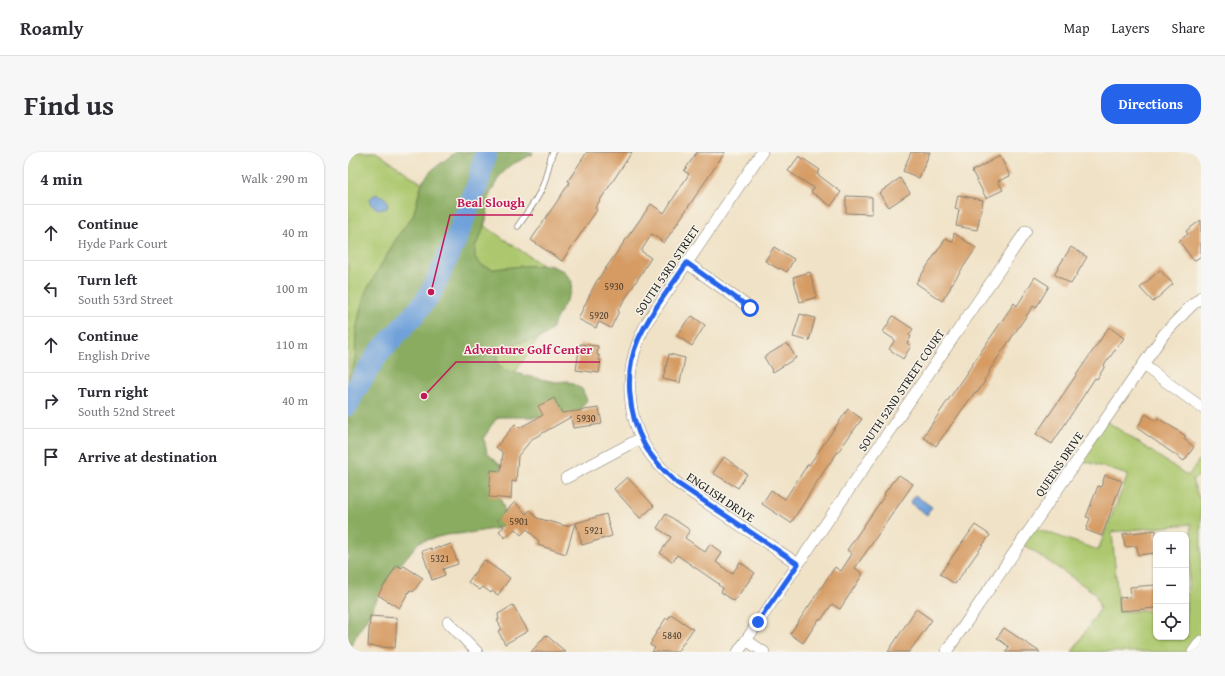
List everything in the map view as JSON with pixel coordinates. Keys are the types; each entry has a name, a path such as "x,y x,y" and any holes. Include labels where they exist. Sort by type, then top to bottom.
{"street":[{"name":"SOUTH 53RD STREET","path":"641,438 634,419 630,399 632,360 638,341 647,322 762,152"},
{"name":"SOUTH 52ND STREET COURT","path":"738,652 1026,231"},
{"path":"687,263 750,308"},
{"name":"QUEENS DRIVE","path":"946,652 1164,334 1201,297"},
{"path":"1143,365 1201,407"},
{"path":"566,478 641,438"},
{"name":"ENGLISH DRIVE","path":"641,438 650,454 663,470 677,483 798,564"},
{"path":"448,622 476,652"},
{"path":"746,640 764,652"},
{"path":"1194,652 1201,641"}],"lane":[{"path":"518,226 535,201 542,187 549,160 553,152"}],"green space":[{"path":"348,152 376,152 573,286 348,622"},
{"path":"456,152 533,152 531,155 509,166 499,177 490,194 486,220 475,247 475,257 481,265 493,269 549,265 564,271 572,282 571,292 551,330 539,339 520,342 504,348 498,354 497,363 505,370 532,377 555,382 567,381 582,389 587,400 578,413 543,417 498,417 490,427 484,439 487,453 500,465 501,478 497,488 507,518 500,528 446,535 419,542 386,582 348,650 348,379 353,368 355,357 356,331 361,306 366,291 399,234 413,216 422,182 432,170"},
{"path":"1105,420 1188,476 1201,457 1201,475 1192,480 1201,503 1201,641 1193,652 1072,652 1100,609 1095,593 1021,543 1032,527 1098,550 1128,475 1078,459"}],"water":[{"path":"374,195 382,196 388,202 387,208 379,209 372,204 370,199"},
{"path":"915,495 932,507 927,515 910,503"}],"building":[{"path":"587,152 632,152 595,208 597,210 562,261 531,240 570,182 568,181"},
{"path":"697,152 725,152 664,243 652,234 641,251 651,258 618,310 619,311 611,328 599,322 596,328 578,319 596,282 651,204 664,213 689,174 684,171"},
{"path":"911,152 930,152 919,178 903,171"},
{"path":"799,156 820,170 817,174 841,192 831,206 811,192 814,188 788,171"},
{"path":"1000,156 1010,176 998,181 1003,190 986,198 972,171"},
{"path":"900,178 910,193 889,207 879,193"},
{"path":"958,195 983,200 977,230 956,226 959,210 955,209"},
{"path":"846,196 872,197 872,214 846,213"},
{"path":"1201,220 1201,256 1194,261 1179,241 1188,234 1186,231"},
{"path":"954,233 976,248 942,301 916,283 946,238 953,242"},
{"path":"774,247 794,259 787,272 765,261"},
{"path":"1071,247 1087,257 1071,284 1054,274"},
{"path":"1160,270 1173,284 1153,302 1140,288"},
{"path":"810,272 817,297 800,302 793,277"},
{"path":"1035,277 1049,286 1036,308 1033,306 989,371 990,372 977,393 975,392 936,446 923,437 1014,303 1017,306"},
{"path":"800,314 815,318 809,341 793,337"},
{"path":"692,316 705,325 692,346 677,336"},
{"path":"893,316 913,329 909,335 911,337 907,343 911,346 903,359 889,349 895,340 883,332"},
{"path":"1109,327 1124,338 1104,365 1105,366 1097,379 1095,378 1052,444 1036,434"},
{"path":"787,343 796,358 773,372 764,357"},
{"path":"580,344 598,346 597,355 599,355 599,360 601,360 599,373 576,370"},
{"path":"669,354 685,358 680,383 663,379"},
{"path":"554,398 562,413 599,408 602,424 573,428 571,417 532,439 518,456 516,482 512,481 511,499 489,497 491,470 501,471 503,453 496,447 515,424 519,428 543,415 538,406"},
{"path":"848,409 862,419 824,471 791,523 762,504 771,490 785,499 808,464 809,465"},
{"path":"1146,414 1156,421 1158,418 1186,436 1184,439 1194,447 1184,461 1137,428"},
{"path":"724,457 747,474 738,488 713,473"},
{"path":"899,475 913,484 855,568 863,574 840,609 832,604 821,620 819,619 803,643 790,634 835,567 841,571 852,554 847,550 893,481"},
{"path":"1105,475 1122,481 1102,536 1086,530 1090,518 1086,517 1098,486 1101,487"},
{"path":"627,477 654,506 640,518 614,489"},
{"path":"515,502 526,514 530,510 537,518 566,526 575,523 566,554 538,545 539,541 527,529 521,535 515,529 505,538 499,531 504,527 497,520"},
{"path":"606,514 612,536 582,545 576,523"},
{"path":"666,514 690,530 685,538 705,552 710,544 722,553 716,562 732,574 740,562 755,573 734,601 721,592 723,588 718,585 719,584 677,555 673,562 660,553 671,537 657,528"},
{"path":"975,525 990,535 955,584 940,574"},
{"path":"1156,530 1156,532 1153,532 1153,553 1138,555 1137,546 1125,547 1123,534"},
{"path":"451,544 458,564 443,569 445,575 432,580 422,551 431,548 432,550"},
{"path":"484,560 510,578 498,595 492,591 491,593 483,587 480,590 468,582"},
{"path":"397,565 402,568 404,566 423,578 413,592 410,590 399,608 378,595"},
{"path":"1153,585 1153,608 1120,611 1119,598 1131,597 1130,587"},
{"path":"513,605 528,631 505,644 498,631 502,629 497,620 499,620 498,614"},
{"path":"916,609 932,620 909,652 888,652"},
{"path":"671,614 693,629 677,652 652,652 655,648 650,645 651,641 666,618 668,619"},
{"path":"370,616 397,618 395,648 368,646"},
{"path":"1004,628 1040,652 1005,652 1009,647 997,638"},
{"path":"546,635 566,652 531,652"}],"waterway":[{"path":"348,405 354,392 377,355 419,309 431,292 454,244 478,183 486,152"}],"place":[{"name":"Beal Slough","path":"431,292"},
{"name":"Adventure Golf Center","path":"424,396"}],"route":[{"path":"750,308 687,263 647,322 638,341 632,360 630,399 634,419 641,438 650,454 663,470 677,483 798,564 758,622"}]}
